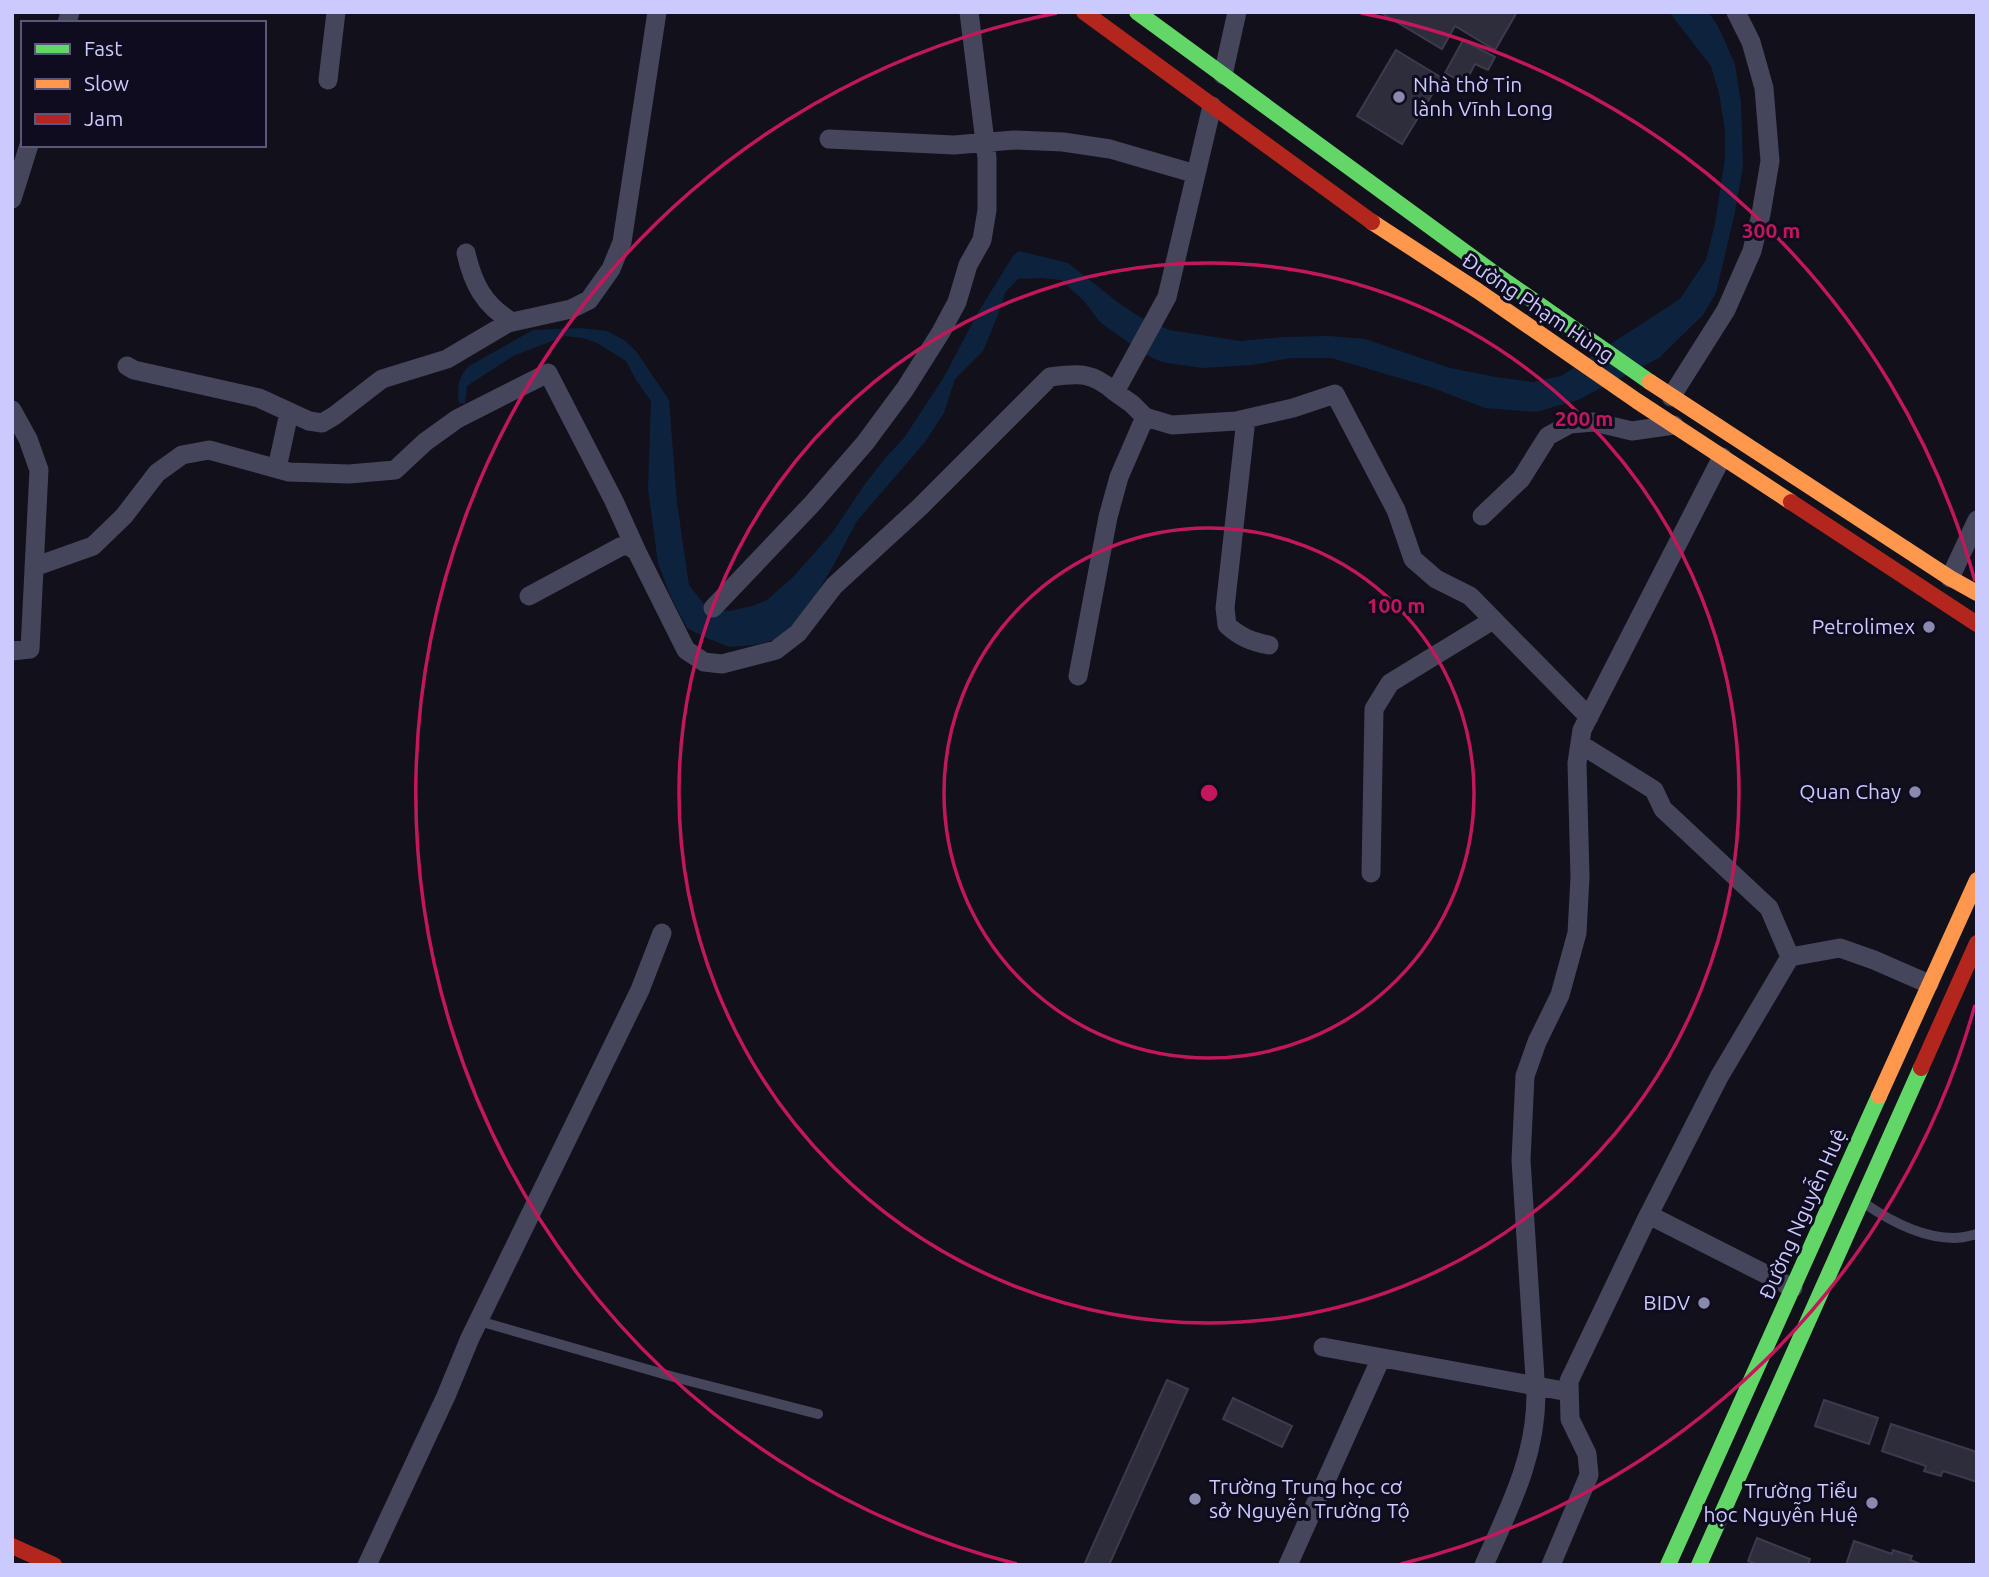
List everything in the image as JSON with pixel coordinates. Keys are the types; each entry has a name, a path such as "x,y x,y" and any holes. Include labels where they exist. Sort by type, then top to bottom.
{"main road":[{"name":"Đường Phạm Hùng","path":"1084,12 1381,229 1977,624"},
{"name":"Đường Phạm Hùng","path":"1137,12 1491,271 1671,397 1977,593"},
{"name":"Đường Nguyễn Huệ","path":"1668,1565 1977,880"},
{"path":"1699,1565 1977,943"},
{"path":"12,1546 54,1565"}],"street":[{"path":"328,80 337,12"},
{"path":"127,366 134,370 259,398 309,421 322,423 382,379 447,359 512,322 571,309 589,300 611,269 622,242 657,12"},
{"path":"713,608 812,504 864,443 905,390 957,302 968,265 982,240 987,210 985,143 970,12"},
{"path":"1223,75 1237,12"},
{"path":"1671,397 1726,310 1752,251 1770,161 1764,89 1751,42 1736,12"},
{"path":"1115,392 1167,297 1212,106"},
{"path":"829,139 954,145 1014,140 1063,142 1110,149 1196,174"},
{"path":"12,199 28,147"},
{"path":"466,253 478,291 502,316 512,322"},
{"path":"34,567 93,546 124,516 158,473 182,455 209,450 289,472 349,474 395,470 425,442 457,419 548,373 686,650 704,662 722,664 776,650 798,633 834,586 920,507 1050,377 1075,374 1099,379 1145,417 1172,425 1236,421 1293,408 1335,394 1396,510 1413,559 1436,579 1470,596 1588,717"},
{"path":"12,410 28,439 39,470 30,649 12,651"},
{"path":"277,468 289,413"},
{"path":"1078,676 1108,517 1119,477 1145,417"},
{"path":"1246,419 1224,608 1227,625 1238,635 1252,642 1269,645"},
{"path":"1482,516 1521,479 1548,436 1570,424 1594,422 1632,431 1674,425"},
{"path":"1484,1565 1531,1451 1536,1419 1521,1160 1525,1076 1560,995 1577,933 1580,877 1577,764 1582,730 1722,457"},
{"path":"1950,578 1977,520"},
{"path":"529,596 620,547 628,545 637,552"},
{"path":"1371,873 1374,709 1390,682 1493,620"},
{"path":"1580,744 1654,790 1663,809 1769,908 1790,957"},
{"path":"366,1565 479,1321 640,990 662,933"},
{"path":"1551,1565 1589,1475 1587,1454 1570,1419 1569,1381 1649,1214 1719,1077 1790,957 1840,948 1929,985"},
{"path":"1649,1214 1793,1288"},
{"path":"1323,1347 1569,1392"},
{"path":"1288,1565 1381,1358"}],"lane":[{"path":"1861,1201 1883,1216 1917,1231 1939,1237 1957,1238 1977,1234"},
{"path":"479,1321 674,1377 818,1414"}],"water":[{"path":"1669,12 1708,12 1717,24 1735,64 1741,103 1743,166 1735,212 1716,293 1703,315 1659,358 1578,400 1536,412 1485,408 1430,387 1331,358 1291,358 1252,365 1202,368 1162,362 1144,354 1100,322 1084,301 1061,280 1018,279 1005,293 983,351 955,379 944,413 925,442 857,521 807,610 778,639 729,647 687,628 658,563 648,489 651,401 626,361 597,343 565,336 513,356 467,386 465,404 459,403 459,383 469,366 533,330 579,328 607,331 624,340 636,351 669,400 677,503 689,585 703,603 713,610 730,611 767,600 794,576 832,533 865,484 904,438 944,377 977,314 1013,256 1019,251 1068,263 1120,304 1140,317 1169,330 1240,341 1329,336 1365,339 1450,368 1496,377 1533,382 1561,376 1680,299 1706,260 1725,158 1725,130 1711,66"}],"building":[{"path":"1380,12 1517,12 1495,50 1455,26 1442,49"},
{"path":"1463,40 1495,57 1488,70 1475,64 1465,83 1445,73"},
{"name":"Nhà thờ Tin lành Vĩnh Long","path":"1396,50 1442,78 1402,144 1357,116"},
{"path":"1167,1380 1188,1389 1109,1565 1084,1565"},
{"path":"1233,1398 1292,1426 1282,1447 1223,1419"},
{"path":"1824,1400 1878,1418 1869,1444 1815,1426"},
{"path":"1891,1424 1977,1452 1977,1482 1943,1471 1941,1476 1924,1471 1926,1466 1882,1451"},
{"path":"1757,1538 1810,1559 1808,1565 1758,1565 1748,1561"},
{"path":"1854,1541 1892,1554 1893,1550 1912,1556 1910,1560 1923,1565 1846,1565"}],"traffic: fast":[{"path":"1137,12 1491,271 1650,382"},
{"path":"1699,1565 1921,1068"},
{"path":"1668,1565 1879,1096"}],"traffic: slow":[{"path":"1372,222 1791,502"},
{"path":"1650,382 1977,593"},
{"path":"1879,1096 1977,880"}],"traffic: jam":[{"path":"1084,12 1372,222"},
{"path":"1791,502 1977,624"},
{"path":"1921,1068 1977,943"},
{"path":"12,1546 54,1565"}],"place":[{"name":"Nhà thờ Tin lành Vĩnh Long","path":"1399,97"},
{"name":"Petrolimex","path":"1929,627"},
{"name":"Quan Chay","path":"1915,792"},
{"name":"BIDV","path":"1704,1303"},
{"name":"Trường Trung học cơ sở Nguyễn Trường Tộ","path":"1195,1499"},
{"name":"Trường Tiểu học Nguyễn Huệ","path":"1872,1503"}]}
